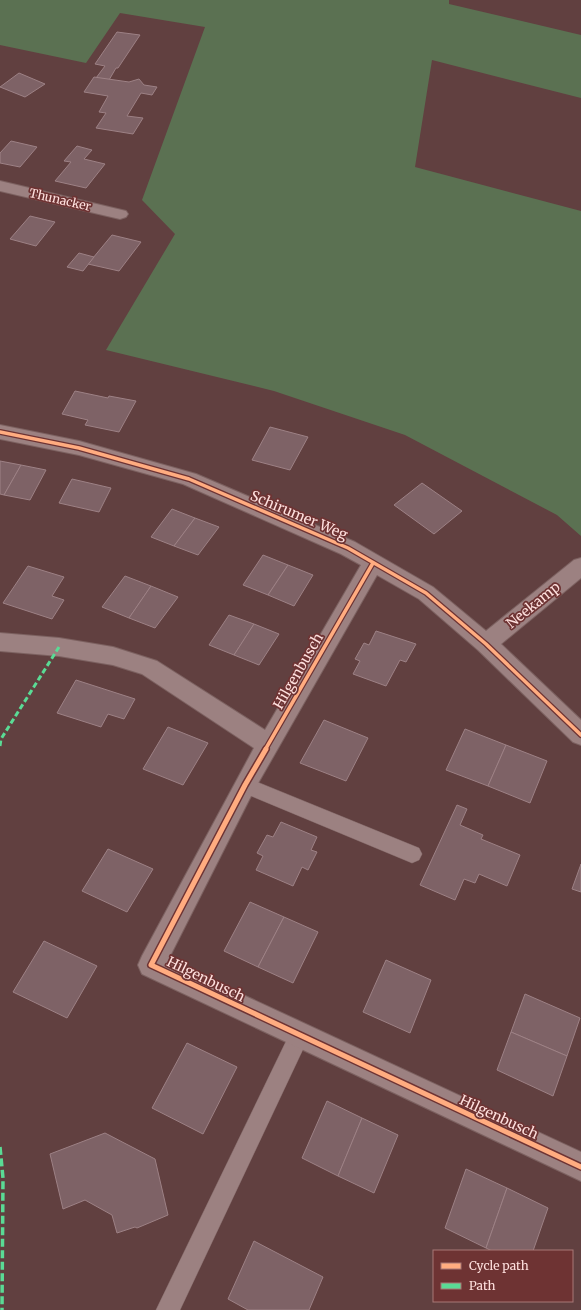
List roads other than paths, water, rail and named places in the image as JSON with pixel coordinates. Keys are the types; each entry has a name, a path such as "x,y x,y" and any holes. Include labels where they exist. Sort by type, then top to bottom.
{"street":[{"name":"Thunacker","path":"0,186 120,214"},
{"name":"Schirumer Weg","path":"0,432 79,448 189,479 348,548 426,593 486,644 581,735"},
{"name":"Hilgenbusch","path":"373,563 245,785 150,965 581,1168"},
{"name":"Neekamp","path":"486,644 581,566"},
{"path":"0,642 60,647 113,656 149,667 181,687 219,714 268,744"}],"lane":[{"path":"245,785 412,854"},
{"path":"168,1310 299,1036"}]}
